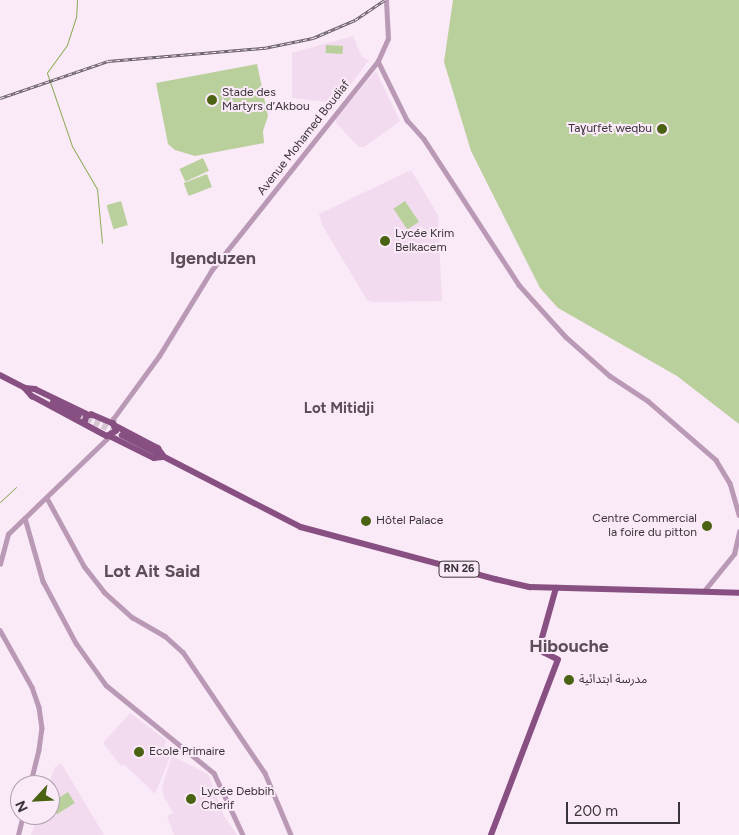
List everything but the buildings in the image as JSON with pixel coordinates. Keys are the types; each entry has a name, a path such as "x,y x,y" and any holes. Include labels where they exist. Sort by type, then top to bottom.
{"main road":[{"name":"RN 26","path":"0,375 79,415"},
{"name":"RN 26","path":"25,388 36,389 107,423 114,422 158,448 164,456"},
{"name":"RN 26","path":"25,388 32,396 154,458 164,456"},
{"path":"85,423 89,415"},
{"path":"110,436 116,432 114,422"},
{"name":"RN 26","path":"122,435 302,527 495,579 530,587 739,593"},
{"path":"491,835 558,660 544,653 540,645 556,588"}],"street":[{"name":"Avenue Mohamed Boudiaf","path":"114,422 159,356 218,260 378,61 388,39 386,0"},
{"path":"378,61 407,120 424,139 519,285 566,337 610,376 648,401 716,460 730,483 739,514"},
{"path":"98,429 98,446"},
{"path":"0,564 8,534 110,436"},
{"path":"47,498 84,566 104,592 129,614 165,636 183,652 266,773 291,835"},
{"path":"24,518 43,581 85,656 106,685 214,773 243,835"},
{"path":"704,591 734,554 739,532"},
{"path":"0,630 32,687 39,707 42,728 33,775"}],"shaded area":[{"path":"353,36 362,57 369,60 337,103 292,98 292,53"},
{"path":"376,71 400,121 364,147 359,147 336,123 336,118"},
{"name":"Lycée Krim Belkacem","path":"411,170 438,215 442,301 372,302 367,300 322,225 319,214"},
{"name":"Ecole Primaire","path":"130,713 166,740 165,746 170,757 155,794 125,765 121,766 103,743"},
{"name":"Lycée Debbih Cherif","path":"172,756 208,774 224,816 237,835 174,835 167,816 173,813 163,795 162,787"},
{"path":"61,763 104,835 31,835 34,825 60,825 60,775 52,775 55,767"}],"green space":[{"path":"453,0 739,0 739,424 677,376 558,308 540,288 471,151 444,62"},
{"path":"326,45 343,46 343,54 326,53"},
{"path":"257,64 268,116 263,131 264,143 195,156 175,150 168,144 156,83"},
{"path":"203,158 209,171 185,182 179,169"},
{"path":"207,174 212,187 189,196 184,183"},
{"path":"121,201 128,225 113,229 107,205"},
{"path":"405,201 419,222 407,230 393,209"},
{"path":"68,792 75,803 60,812 60,797"}],"waterway":[{"path":"77,0 76,17 67,45 47,73 72,146 97,189 102,243"},
{"path":"0,502 16,487"}],"tunnel":[{"path":"79,415 118,433"}],"railway":[{"path":"0,98 108,61 264,48 313,38 355,20 385,0"}],"place":[{"name":"Stade des Martyrs d’Akbou","path":"212,100"},
{"name":"Taɣuṛfet weqbu","path":"662,129"},
{"name":"Lycée Krim Belkacem","path":"385,241"},
{"name":"Hôtel Palace","path":"366,521"},
{"name":"Centre Commercial la foire du pitton","path":"707,526"},
{"name":"مدرسة ابتدائية","path":"569,680"},
{"name":"Ecole Primaire","path":"139,752"},
{"name":"Lycée Debbih Cherif","path":"191,799"}],"district":[{"name":"Igenduzen","path":"213,258"},
{"name":"Lot Mitidji","path":"339,409"},
{"name":"Lot Ait Said","path":"152,571"},
{"name":"Hibouche","path":"569,646"}]}
